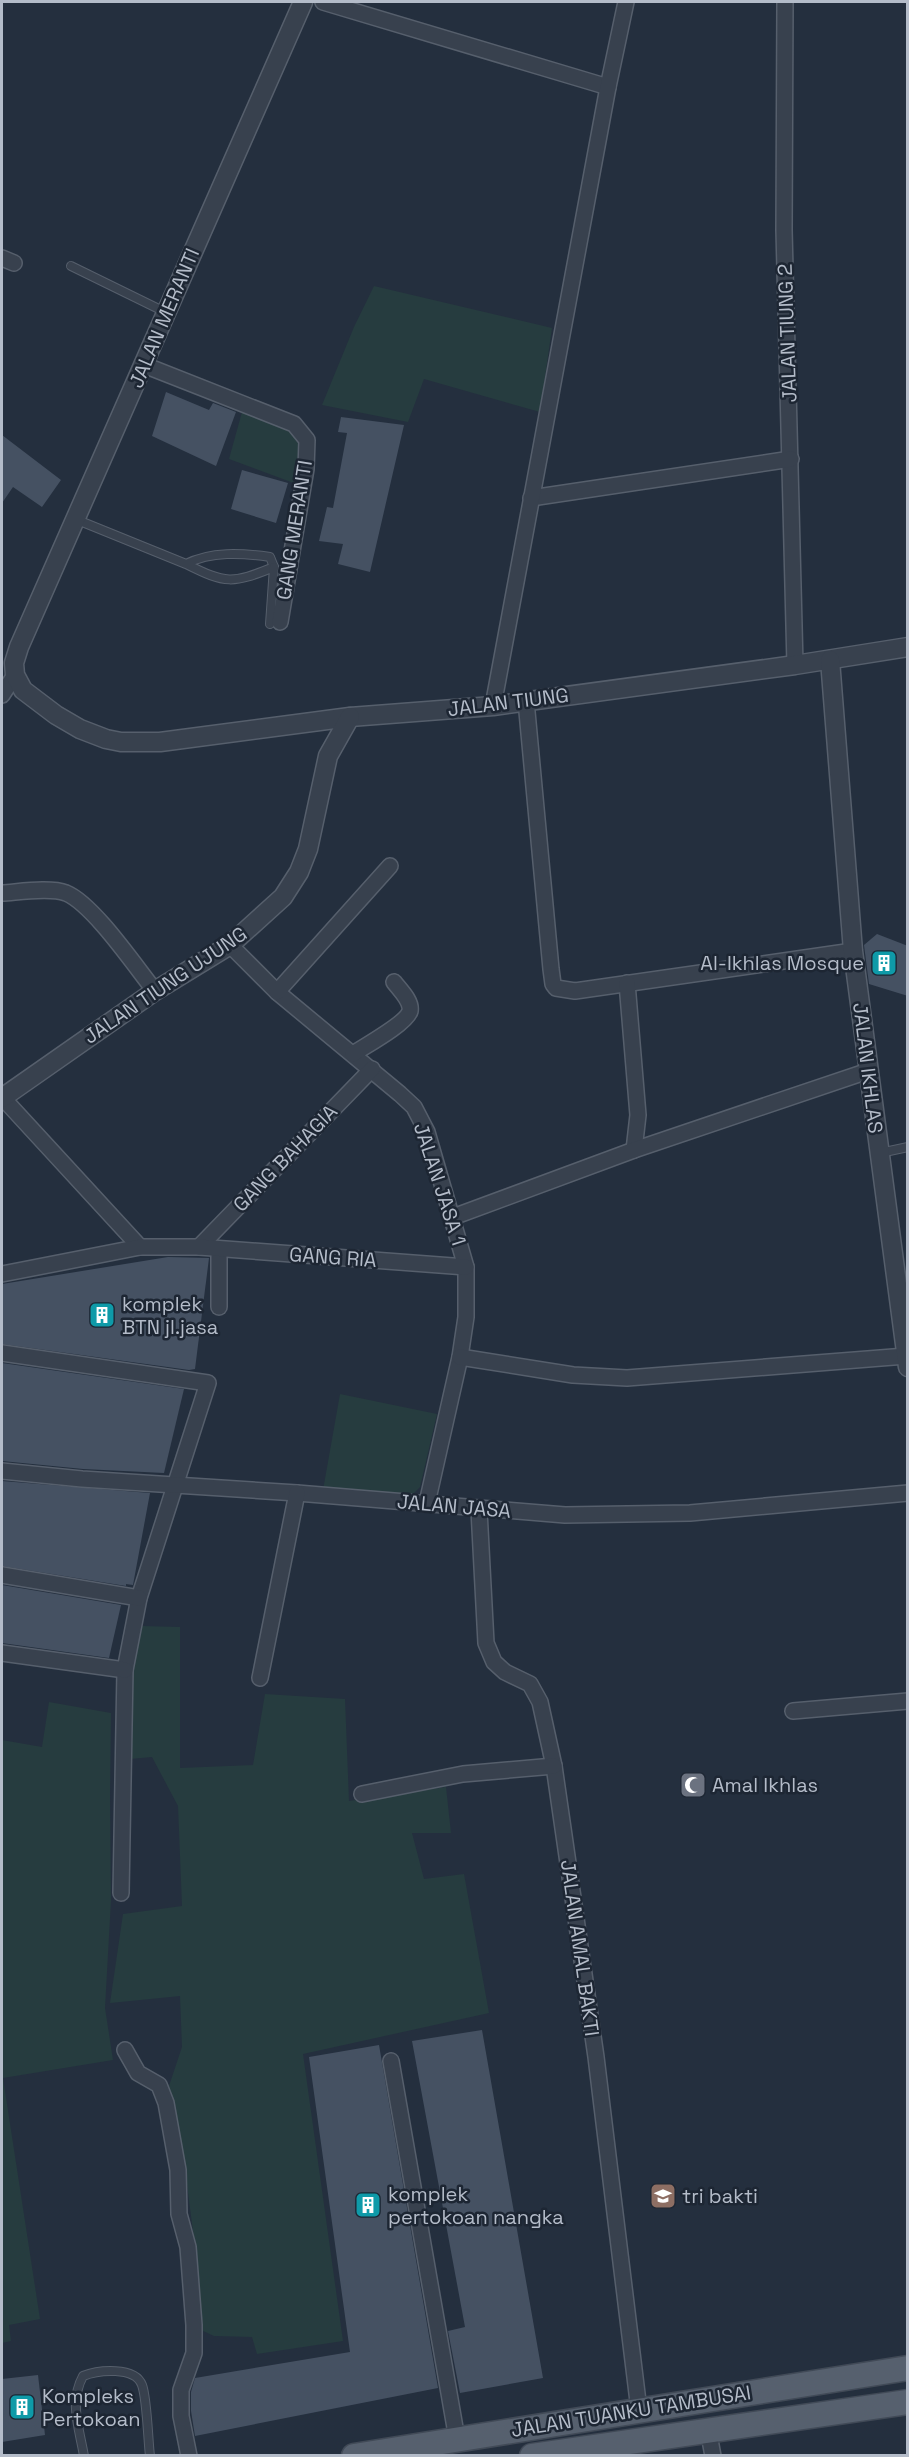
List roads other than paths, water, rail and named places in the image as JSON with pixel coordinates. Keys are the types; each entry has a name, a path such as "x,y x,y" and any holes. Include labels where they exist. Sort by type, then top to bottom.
{"main road":[{"name":"JALAN TUANKU TAMBUSAI","path":"354,2456 908,2367"},
{"name":"JALAN TUANKU TAMBUSAI","path":"532,2456 908,2402"}],"street":[{"name":"JALAN MERANTI","path":"15,675 14,663 24,634 303,2"},
{"path":"323,2 608,87"},
{"path":"493,706 608,87 626,2"},
{"name":"JALAN TIUNG 2","path":"785,2 784,230 795,665"},
{"name":"GANG MERANTI","path":"144,365 294,424 307,440 306,468 275,618"},
{"path":"531,498 791,459"},
{"name":"JALAN TIUNG","path":"15,675 23,690 56,715 80,729 106,739 160,742 350,717 493,706 795,665 908,647"},
{"name":"JALAN IKHLAS","path":"830,660 853,951 907,1359"},
{"path":"2,695 15,675"},
{"path":"526,701 553,984 560,990 575,991 853,951"},
{"name":"JALAN TIUNG UJUNG","path":"2,1097 155,991 230,945 283,897 299,872 308,849 328,756 350,717"},
{"path":"277,992 390,866"},
{"path":"2,893 64,892 84,903 155,991"},
{"name":"JALAN JASA 1","path":"230,945 277,992 372,1069 414,1107 427,1132 466,1267 466,1317 460,1357 427,1503"},
{"path":"353,1054 404,1020 410,1012 409,1002 394,982"},
{"path":"627,983 638,1115 634,1150"},
{"name":"GANG BAHAGIA","path":"199,1247 372,1069"},
{"path":"453,1217 634,1150 868,1071"},
{"path":"2,1097 140,1247"},
{"name":"GANG RIA","path":"2,1274 140,1247 199,1247 466,1267"},
{"path":"219,1249 219,1307"},
{"path":"2,1353 208,1383 139,1598 125,1670 121,1893"},
{"path":"460,1357 573,1375 627,1378 907,1359"},
{"name":"JALAN JASA","path":"2,1471 565,1515 690,1513 908,1493"},
{"path":"260,1678 297,1493"},
{"name":"JALAN AMAL BAKTI","path":"479,1510 486,1643 494,1662 530,1684 540,1702 554,1766 596,2057 639,2410"},
{"path":"2,1575 139,1598"},
{"path":"2,1653 125,1670"},
{"path":"793,1711 908,1701"},
{"path":"362,1794 463,1774 554,1766"},
{"path":"125,2050 138,2073 159,2085 166,2103 178,2170 179,2214 188,2247 194,2325 194,2353 181,2390 181,2416 189,2456"},
{"path":"392,2061 457,2439"},
{"path":"708,2429 713,2456"}],"lane":[{"path":"71,266 166,312"},
{"path":"75,519 186,564 212,577 238,580 274,567"},
{"path":"186,564 198,557 247,554 270,557 274,567 275,618"},
{"path":"879,1154 908,1148"},
{"path":"84,2456 75,2405 75,2390 83,2376 96,2371 133,2375 142,2385 150,2456"}],"place":[{"name":"Al-Ikhlas Mosque","path":"884,963"},
{"name":"komplek BTN jl.jasa","path":"102,1315"},
{"name":"Amal Ikhlas","path":"693,1785"},
{"name":"tri bakti","path":"663,2196"},
{"name":"komplek pertokoan nangka","path":"368,2205"},
{"name":"Kompleks Pertokoan","path":"22,2407"}]}
